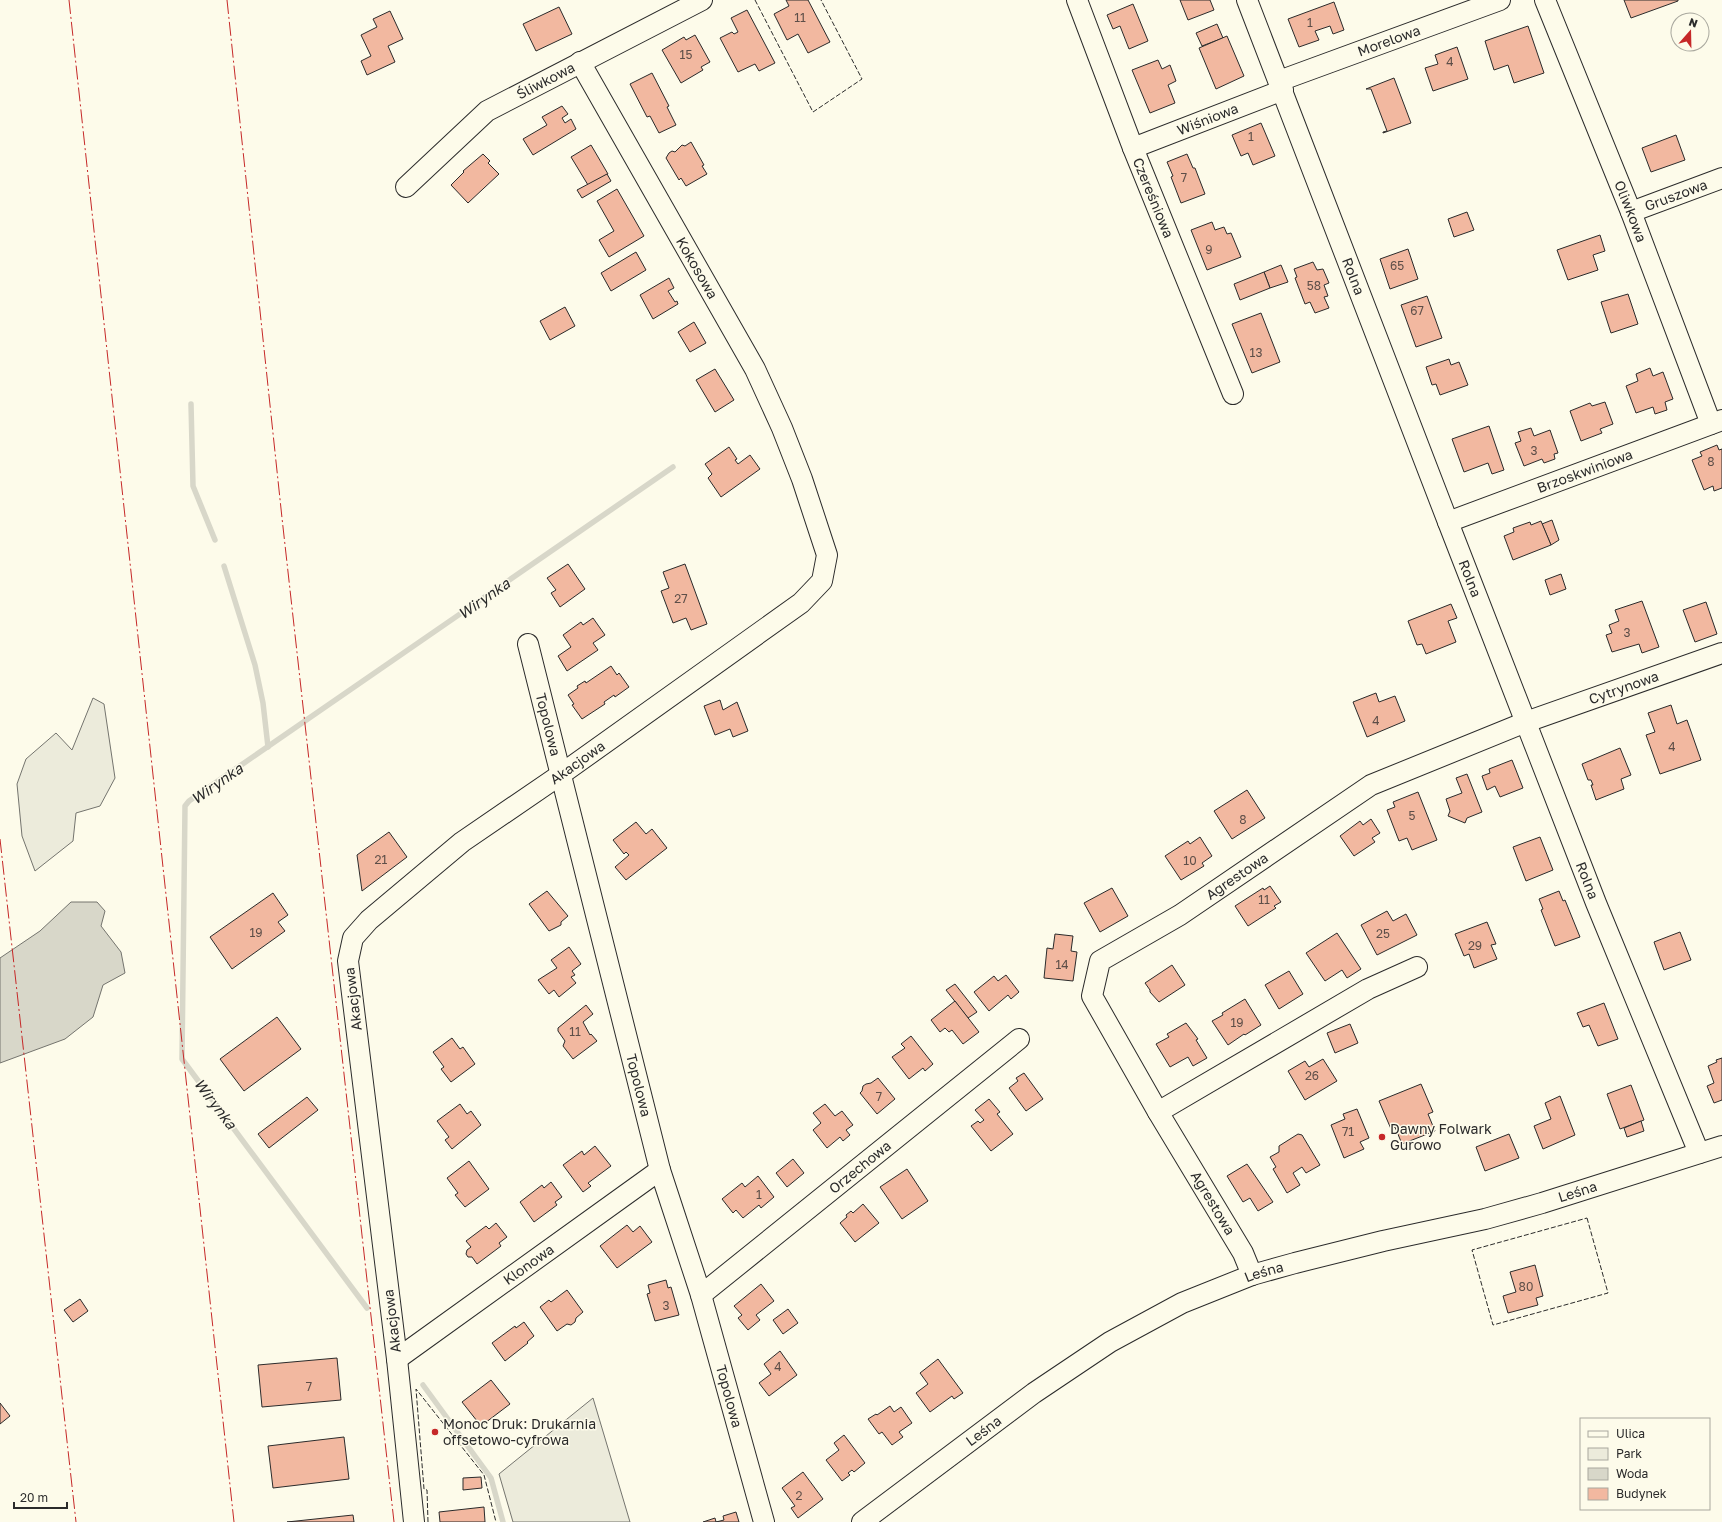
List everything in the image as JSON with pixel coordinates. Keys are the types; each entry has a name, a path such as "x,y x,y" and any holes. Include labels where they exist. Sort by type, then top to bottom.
{"street":[{"name":"Śliwkowa","path":"406,187 487,112 580,62 702,0"},
{"name":"Czereśniowa","path":"1077,0 1133,148 1233,394"},
{"name":"Rolna","path":"1247,0 1596,903 1699,1154"},
{"name":"Morelowa","path":"1281,86 1500,0"},
{"name":"Oliwkowa","path":"1545,0 1716,422"},
{"name":"Kokosowa","path":"580,62 754,369 782,428 802,479 827,555 822,582 801,603"},
{"name":"Wiśniowa","path":"1133,148 1281,86"},
{"name":"Gruszowa","path":"1631,212 1722,178"},
{"name":"Brzoskwiniowa","path":"1448,522 1716,422"},
{"name":"Akacjowa","path":"414,1522 397,1359 348,961 353,938 369,920 462,842 560,775 801,603"},
{"name":"Topolowa","path":"528,644 660,1170 702,1295 764,1522"},
{"name":"Cytrynowa","path":"1526,722 1722,653"},
{"name":"Agrestowa","path":"1252,1275 1243,1253 1158,1112 1092,996 1100,962 1180,914 1371,785 1526,722"},
{"path":"1158,1112 1368,989 1417,967"},
{"name":"Orzechowa","path":"702,1295 1019,1039"},
{"name":"Leśna","path":"862,1522 1034,1394 1110,1342 1182,1303 1252,1275 1383,1241 1449,1228 1492,1217 1549,1201 1722,1146"},
{"name":"Klonowa","path":"397,1359 660,1170"}],"green space":[{"path":"93,698 104,704 115,778 100,806 76,813 73,841 35,871 22,836 17,784 26,759 56,733 72,750"},
{"path":"593,1398 630,1522 513,1522 499,1474"}],"water":[{"path":"71,902 97,902 105,911 101,926 121,952 125,973 103,985 93,1017 65,1039 0,1063 0,958 40,931"}],"building":[{"path":"786,0 808,0 830,42 808,53 798,34 787,40 774,14 789,6"},
{"path":"1180,0 1210,0 1214,10 1188,20"},
{"path":"1624,0 1678,0 1678,1 1631,18"},
{"path":"1334,2 1344,30 1333,34 1330,26 1315,31 1319,40 1299,47 1288,19"},
{"path":"1133,4 1148,41 1129,49 1120,26 1113,29 1107,15"},
{"path":"559,7 572,34 536,51 523,24"},
{"path":"747,10 775,63 759,71 755,64 738,72 720,38 732,32 734,34 738,32 731,18"},
{"path":"390,11 403,39 388,46 395,62 367,75 361,61 371,56 361,35 377,27 373,19"},
{"path":"1217,24 1223,38 1202,46 1196,33"},
{"path":"1528,26 1544,73 1514,83 1508,65 1494,70 1485,41"},
{"path":"695,35 710,62 701,67 703,70 681,83 662,50 684,37 686,40"},
{"path":"1227,36 1244,76 1216,89 1199,48"},
{"path":"1457,47 1468,79 1433,91 1425,68 1438,64 1435,55"},
{"path":"1158,60 1162,69 1170,65 1176,81 1168,85 1175,103 1150,113 1132,70"},
{"path":"652,73 669,106 667,107 676,125 659,133 650,116 647,117 630,84"},
{"path":"1394,78 1411,123 1383,133 1387,131 1371,89 1366,89"},
{"path":"562,106 568,114 562,118 565,123 571,119 576,129 533,155 523,139 547,125 542,117"},
{"path":"1261,123 1275,156 1253,165 1248,153 1241,156 1232,135"},
{"path":"1676,135 1685,160 1651,172 1642,148"},
{"path":"691,142 704,165 702,166 707,174 686,186 681,178 679,180 666,158 672,151 675,152 682,145 685,146"},
{"path":"591,145 608,174 588,185 571,157"},
{"path":"483,154 490,161 488,163 499,174 468,203 451,185 464,172 463,171"},
{"path":"1187,154 1193,168 1195,168 1205,194 1181,203 1167,162"},
{"path":"607,174 611,181 582,198 577,190"},
{"path":"617,189 644,236 609,257 599,240 614,231 597,201"},
{"path":"1467,212 1474,230 1454,237 1448,219"},
{"path":"1212,222 1215,230 1224,227 1227,234 1231,233 1241,257 1207,270 1191,230"},
{"path":"1600,235 1605,251 1593,255 1598,270 1568,280 1557,250"},
{"path":"1408,249 1418,279 1390,289 1380,259"},
{"path":"636,252 646,270 611,291 601,273"},
{"path":"1313,262 1317,270 1323,269 1329,283 1324,285 1328,296 1324,297 1329,308 1315,313 1310,302 1305,304 1295,278 1297,277 1294,269"},
{"path":"1281,265 1288,282 1270,288 1264,272"},
{"path":"1264,272 1270,288 1240,300 1234,284"},
{"path":"669,278 674,288 668,291 678,304 653,319 640,295"},
{"path":"1628,294 1638,324 1611,333 1601,302"},
{"path":"1427,296 1442,338 1416,347 1401,305"},
{"path":"565,307 575,326 550,340 540,321"},
{"path":"1261,313 1280,362 1252,373 1232,324"},
{"path":"694,322 706,343 690,352 678,332"},
{"path":"1449,359 1451,365 1459,362 1468,385 1440,395 1436,384 1432,385 1426,367"},
{"path":"1650,368 1653,376 1663,372 1673,399 1665,402 1667,410 1655,414 1653,407 1636,413 1626,386 1638,381 1636,374"},
{"path":"715,369 734,400 715,412 696,380"},
{"path":"1605,402 1613,424 1600,429 1602,433 1581,441 1570,411 1590,403 1592,406"},
{"path":"1489,426 1504,470 1492,474 1488,463 1464,472 1452,439"},
{"path":"1531,428 1534,436 1550,430 1558,453 1554,454 1555,459 1544,463 1542,459 1524,466 1515,443 1521,441 1518,432"},
{"path":"1717,445 1719,450 1722,449 1722,488 1714,491 1713,486 1704,490 1692,460 1702,456 1700,452"},
{"path":"729,447 737,459 735,460 738,464 750,455 760,469 721,497 708,478 712,474 705,464"},
{"path":"1552,520 1559,540 1551,545 1542,524"},
{"path":"1541,521 1551,545 1513,560 1504,536 1514,532 1513,528 1530,522 1531,525"},
{"path":"568,564 585,589 560,607 551,593 556,590 547,578"},
{"path":"685,564 707,624 691,630 686,618 673,623 661,591 669,588 663,572"},
{"path":"1561,574 1566,589 1550,595 1545,580"},
{"path":"1642,601 1659,647 1642,653 1639,644 1612,652 1606,635 1612,633 1609,625 1619,621 1615,610"},
{"path":"1706,602 1717,634 1695,642 1683,610"},
{"path":"1451,604 1457,618 1448,621 1456,642 1426,654 1422,644 1417,645 1408,621"},
{"path":"593,618 605,635 593,643 598,650 567,671 558,656 571,647 563,635 581,622 583,625"},
{"path":"611,666 617,675 619,673 629,687 615,697 614,695 604,702 605,704 582,719 572,705 574,704 568,695 578,688 577,686 585,681 586,683"},
{"path":"1376,693 1379,702 1395,696 1405,721 1367,737 1353,702"},
{"path":"720,700 723,710 737,702 748,731 733,737 730,729 715,735 704,706"},
{"path":"1671,705 1677,724 1687,720 1701,760 1660,774 1646,735 1655,732 1648,713"},
{"path":"1620,748 1631,775 1621,779 1624,789 1596,800 1591,785 1593,785 1591,780 1588,780 1582,764"},
{"path":"1512,760 1523,788 1500,797 1495,786 1487,790 1482,776 1490,773 1489,769"},
{"path":"1467,774 1482,812 1467,818 1465,823 1448,816 1450,811 1446,799 1462,793 1456,778"},
{"path":"1247,790 1265,818 1232,839 1214,811"},
{"path":"1418,792 1437,840 1412,850 1407,838 1399,841 1387,810 1395,807 1393,802"},
{"path":"1371,819 1380,833 1372,838 1375,842 1354,856 1340,836 1360,821 1363,825"},
{"path":"636,822 646,834 652,829 667,848 626,880 615,867 629,855 626,852 624,854 613,840"},
{"path":"389,832 407,857 362,891 357,855"},
{"path":"1200,837 1212,856 1202,863 1204,866 1181,880 1165,856 1188,841 1190,844"},
{"path":"1540,837 1553,870 1526,881 1513,847"},
{"path":"1270,886 1281,902 1274,906 1276,908 1248,926 1235,906 1263,888 1264,890"},
{"path":"1112,888 1128,916 1100,932 1084,903"},
{"path":"547,891 568,916 561,922 561,925 549,931 529,904"},
{"path":"1559,891 1563,901 1565,900 1580,937 1555,946 1541,910 1543,909 1539,899"},
{"path":"273,893 288,915 278,922 285,931 232,969 210,937"},
{"path":"1387,911 1393,921 1406,914 1417,935 1377,955 1361,925"},
{"path":"1487,922 1496,944 1491,945 1497,959 1474,968 1469,954 1464,956 1455,934"},
{"path":"1680,932 1691,960 1664,970 1654,942"},
{"path":"1337,933 1361,969 1347,978 1342,970 1325,981 1306,953"},
{"path":"1055,934 1073,936 1071,951 1077,952 1073,981 1044,978 1047,948 1053,949"},
{"path":"569,947 581,964 572,971 575,975 571,977 576,983 559,997 554,990 549,994 538,980 557,968 551,960"},
{"path":"1172,965 1185,985 1159,1002 1150,992 1145,983"},
{"path":"1289,971 1303,994 1279,1009 1265,985"},
{"path":"1006,975 1019,992 1011,999 1008,995 989,1011 974,992 994,976 998,981"},
{"path":"955,984 977,1012 968,1018 946,990"},
{"path":"1245,999 1261,1025 1228,1045 1212,1021"},
{"path":"955,1001 979,1032 963,1044 952,1030 949,1032 945,1028 940,1032 931,1020"},
{"path":"1604,1003 1618,1039 1598,1046 1589,1025 1583,1027 1577,1013"},
{"path":"586,1005 593,1014 583,1022 590,1035 591,1034 597,1041 573,1059 563,1046 565,1041 558,1031 558,1028"},
{"path":"277,1017 301,1049 244,1091 220,1059"},
{"path":"1186,1023 1198,1039 1196,1040 1207,1058 1193,1066 1188,1057 1170,1067 1156,1044 1169,1037 1167,1034"},
{"path":"1350,1024 1358,1043 1335,1053 1327,1033"},
{"path":"911,1036 933,1064 925,1071 923,1068 909,1079 892,1057 905,1048 901,1044"},
{"path":"452,1038 460,1049 463,1047 475,1064 451,1082 441,1069 444,1067 433,1052"},
{"path":"1722,1058 1722,1100 1714,1103 1707,1086 1714,1083 1708,1066 1717,1062 1716,1060"},
{"path":"1323,1059 1337,1081 1305,1100 1288,1071 1305,1061 1309,1067"},
{"path":"1024,1073 1043,1099 1026,1111 1009,1088 1018,1081 1016,1078"},
{"path":"878,1078 895,1099 877,1114 860,1093 863,1086"},
{"path":"1421,1084 1433,1112 1428,1114 1435,1131 1402,1144 1395,1127 1391,1129 1379,1101"},
{"path":"1631,1085 1644,1120 1620,1129 1607,1094"},
{"path":"1560,1096 1575,1135 1543,1149 1534,1126 1551,1119 1545,1103"},
{"path":"307,1097 318,1110 269,1148 258,1134"},
{"path":"989,1099 1000,1112 997,1114 1013,1134 991,1151 971,1126 978,1121 980,1123 984,1120 975,1110"},
{"path":"460,1104 467,1114 471,1111 481,1125 452,1149 445,1140 449,1137 437,1121"},
{"path":"825,1104 835,1116 842,1111 853,1125 846,1130 850,1135 843,1141 840,1137 827,1148 813,1130 821,1123 813,1113"},
{"path":"1357,1109 1369,1138 1360,1142 1364,1149 1344,1158 1331,1125 1345,1119 1343,1114"},
{"path":"1641,1121 1644,1131 1627,1137 1624,1128"},
{"path":"1298,1134 1302,1135 1320,1165 1306,1173 1302,1167 1293,1173 1300,1185 1287,1193 1273,1169 1276,1167 1270,1157 1279,1152 1279,1146"},
{"path":"1509,1134 1519,1158 1485,1171 1476,1147"},
{"path":"595,1146 611,1166 588,1183 591,1186 583,1192 563,1165 582,1151 584,1155"},
{"path":"793,1159 804,1173 787,1187 776,1173"},
{"path":"469,1161 489,1189 465,1207 455,1195 458,1193 447,1178"},
{"path":"1247,1164 1273,1202 1258,1211 1250,1198 1243,1202 1227,1176"},
{"path":"907,1169 928,1201 902,1219 880,1187"},
{"path":"758,1176 774,1197 761,1208 759,1205 743,1218 736,1210 733,1213 722,1199 742,1183 745,1187"},
{"path":"551,1182 562,1197 555,1202 557,1205 534,1222 520,1202 542,1185 544,1188"},
{"path":"863,1204 879,1223 855,1242 840,1223 847,1217 846,1215 851,1211 853,1213"},
{"path":"496,1223 507,1237 499,1243 501,1246 477,1264 472,1257 468,1257 466,1254 467,1250 471,1247 466,1241 486,1226 489,1229"},
{"path":"627,1225 633,1232 640,1226 652,1242 617,1268 600,1246"},
{"path":"1535,1265 1543,1296 1536,1298 1538,1305 1508,1313 1503,1296 1516,1292 1510,1272"},
{"path":"666,1280 668,1288 671,1287 679,1315 655,1321 647,1294 650,1293 648,1285"},
{"path":"761,1284 774,1301 756,1315 760,1320 748,1330 738,1318 742,1315 734,1306"},
{"path":"567,1290 583,1312 571,1325 567,1324 557,1331 540,1307 549,1300 551,1302"},
{"path":"80,1299 88,1311 73,1322 64,1310"},
{"path":"788,1309 798,1323 783,1334 773,1320"},
{"path":"524,1322 534,1336 527,1342 528,1343 505,1361 492,1343 515,1326 516,1328"},
{"path":"780,1351 797,1375 769,1396 759,1383 771,1374 764,1364"},
{"path":"337,1358 341,1400 262,1407 258,1365"},
{"path":"938,1359 963,1393 954,1399 952,1396 930,1412 916,1393 928,1384 920,1373"},
{"path":"491,1380 510,1404 481,1426 462,1402"},
{"path":"0,1403 10,1416 0,1424"},
{"path":"890,1406 894,1412 901,1407 912,1423 899,1432 903,1437 892,1445 882,1432 879,1434 868,1419"},
{"path":"844,1435 865,1463 854,1472 852,1470 848,1473 850,1475 842,1481 826,1460 839,1450 834,1443"},
{"path":"344,1437 349,1479 273,1488 268,1446"},
{"path":"803,1472 823,1499 798,1518 791,1508 795,1506 782,1488"},
{"path":"481,1477 482,1488 463,1490 463,1478"},
{"path":"484,1507 485,1522 440,1522 439,1512"},
{"path":"736,1512 739,1522 716,1522 724,1520 723,1516"},
{"path":"353,1515 354,1522 287,1522"},
{"path":"715,1518 716,1522 703,1522"}],"waterway":[{"path":"191,404 193,486 215,540"},
{"name":"Wirynka","path":"367,1308 182,1059 185,806 189,801 673,467"},
{"path":"224,566 255,665 263,703 268,747"},
{"name":"Wirynka","path":"423,1385 491,1478 503,1522"}],"fence":[{"path":"755,0 813,112 862,79 821,0"},
{"path":"1587,1218 1608,1293 1493,1325 1472,1250 1587,1218"},
{"path":"428,1522 427,1490 424,1489 416,1389 484,1475 496,1522"}],"power":[{"path":"69,0 234,1522"},
{"path":"227,0 282,518 394,1522"},
{"path":"0,839 76,1522"}],"place":[{"name":"Dawny Folwark Gurowo","path":"1382,1137"},
{"name":"Monoc Druk: Drukarnia offsetowo-cyfrowa","path":"435,1432"}]}
